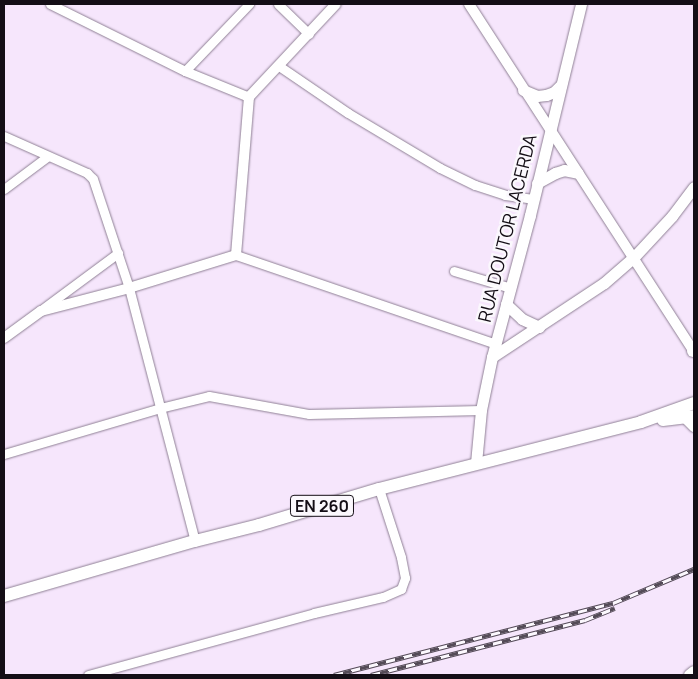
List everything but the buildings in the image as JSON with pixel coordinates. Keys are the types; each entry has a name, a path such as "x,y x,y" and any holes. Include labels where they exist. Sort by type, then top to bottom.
{"main road":[{"name":"RUA DOUTOR LACERDA","path":"476,463 481,410 492,357 537,183 580,4"},
{"path":"523,90 537,96 546,95 554,92 561,84"},
{"path":"537,183 556,172 564,170 578,173"},
{"path":"492,357 604,283 634,256 672,216 694,187"},
{"path":"506,304 522,319 539,327"},
{"name":"EN 260","path":"4,596 195,541 259,525 378,489 641,422 694,403"},
{"name":"EN 260","path":"641,422 689,417"}],"street":[{"path":"50,4 185,71 249,98"},
{"path":"185,71 249,4"},
{"path":"278,4 309,34"},
{"path":"236,256 249,98 336,4"},
{"path":"469,4 694,351"},
{"path":"279,66 348,113 440,168 475,185 505,195 533,199"},
{"path":"4,136 47,157 87,173 93,179 129,288 195,541"},
{"path":"4,189 47,157"},
{"path":"4,338 118,253"},
{"path":"41,310 129,288 236,256 496,344"},
{"path":"454,271 510,288"},
{"path":"4,454 160,408 218,396 309,414 481,410"},
{"path":"689,417 694,428"},
{"path":"88,675 314,613 384,596 400,589 405,578 401,557 378,489"},
{"path":"689,675 694,672"}],"railway":[{"path":"334,675 613,603 694,569"},
{"path":"371,675 585,620 615,608"}]}
